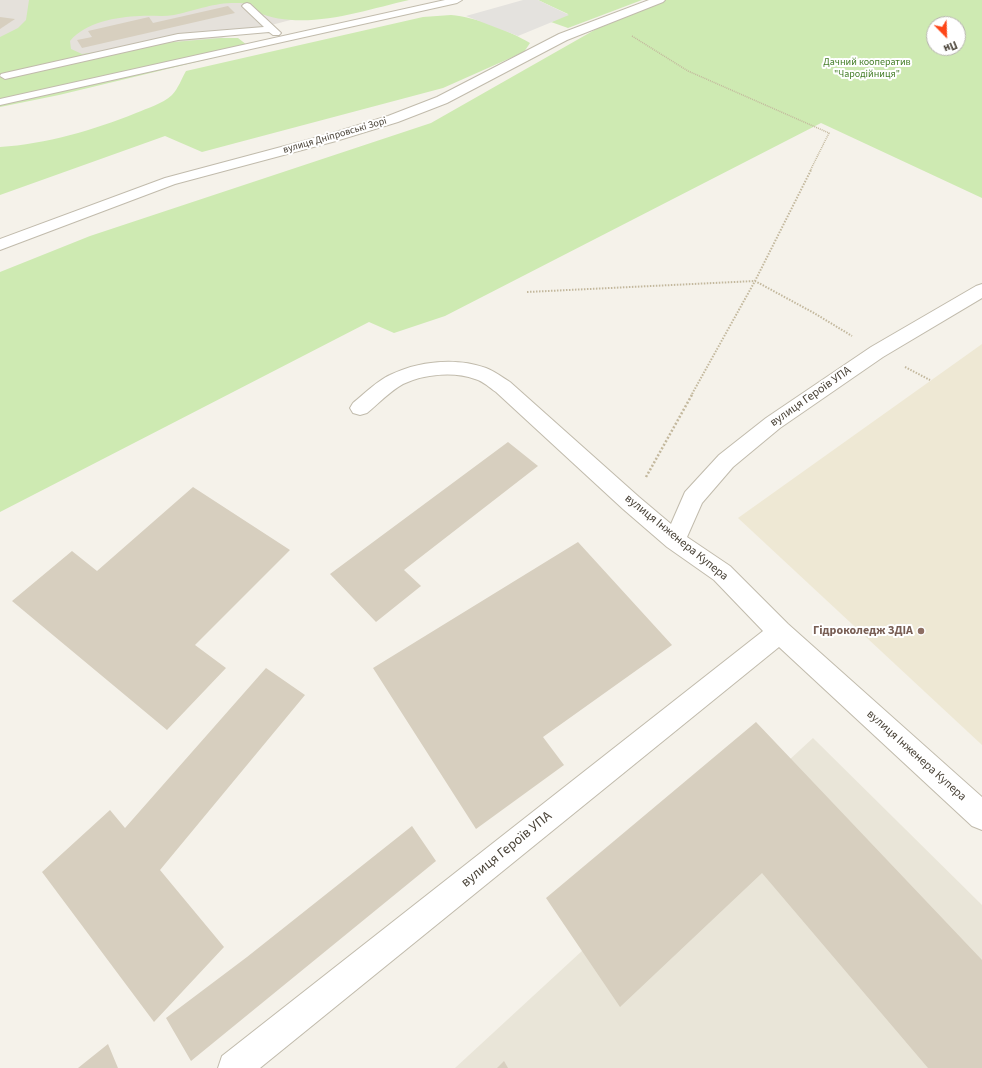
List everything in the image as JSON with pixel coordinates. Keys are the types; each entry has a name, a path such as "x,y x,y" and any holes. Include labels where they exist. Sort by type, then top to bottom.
{"street":[{"name":"вулиця Дніпровські Зорі","path":"0,245 170,181 331,138 393,119 442,100 563,37 659,0"},
{"name":"вулиця Героїв УПА","path":"675,540 693,498 726,461 774,423 877,352 982,290"},
{"name":"вулиця Інженера Купера","path":"360,408 395,380 432,368 457,369 481,373 502,386 631,503 675,540 722,573 780,632 982,816"},
{"name":"вулиця Героїв УПА","path":"234,1068 780,632"}],"lane":[{"path":"0,102 457,0"},
{"path":"247,6 270,29 283,39"},
{"path":"5,76 178,37 270,29"}],"path":[{"path":"628,34 688,71 829,133 755,281 631,503"},
{"path":"527,292 755,281 814,313 877,352 930,380"}],"shaded area":[{"path":"0,0 367,0 0,96"},
{"path":"523,0 538,0 569,15 518,36 466,16"},
{"name":"Гідроколедж ЗДIА","path":"982,344 982,745 738,518"},
{"path":"813,738 982,905 982,1068 455,1068"}],"green space":[{"path":"29,0 409,0 352,14 313,20 274,18 256,12 252,4 240,3 212,5 166,16 144,16 112,19 84,29 70,41 71,49 82,54 163,43 220,38 238,38 247,45 217,57 59,95 0,107 0,37 18,28 26,20"},
{"path":"538,0 642,0 568,28 551,22 568,14"},
{"name":"Дачний кооператив \"Чародійниця\"","path":"659,0 982,0 982,198 821,123 445,316 394,333 369,322 0,512 0,272 90,236 431,123 598,28 609,24 603,21"},
{"path":"451,15 471,18 492,25 512,33 530,43 524,52 443,88 202,152 165,136 0,195 0,147 35,143 70,135 104,125 150,107 164,101 174,93 186,71 423,17"}],"building":[{"path":"228,6 235,13 82,48 77,40 92,37 88,31 149,17 153,23"},
{"path":"0,17 15,19 0,29"},
{"path":"508,442 538,466 404,570 421,586 376,622 330,574"},
{"path":"193,487 290,550 195,645 226,668 167,730 12,601 72,551 97,571"},
{"path":"578,542 672,645 543,737 564,765 476,829 373,668"},
{"path":"266,668 305,695 160,870 224,947 154,1022 42,872 110,810 125,828"},
{"path":"756,722 982,960 982,1068 928,1068 762,873 620,1007 546,898"},
{"path":"412,826 436,861 191,1061 166,1018 247,957"},
{"path":"108,1044 118,1068 78,1068"},
{"path":"504,1061 508,1068 497,1068"}],"place":[{"name":"Гідроколедж ЗДIА","path":"921,631"}]}
